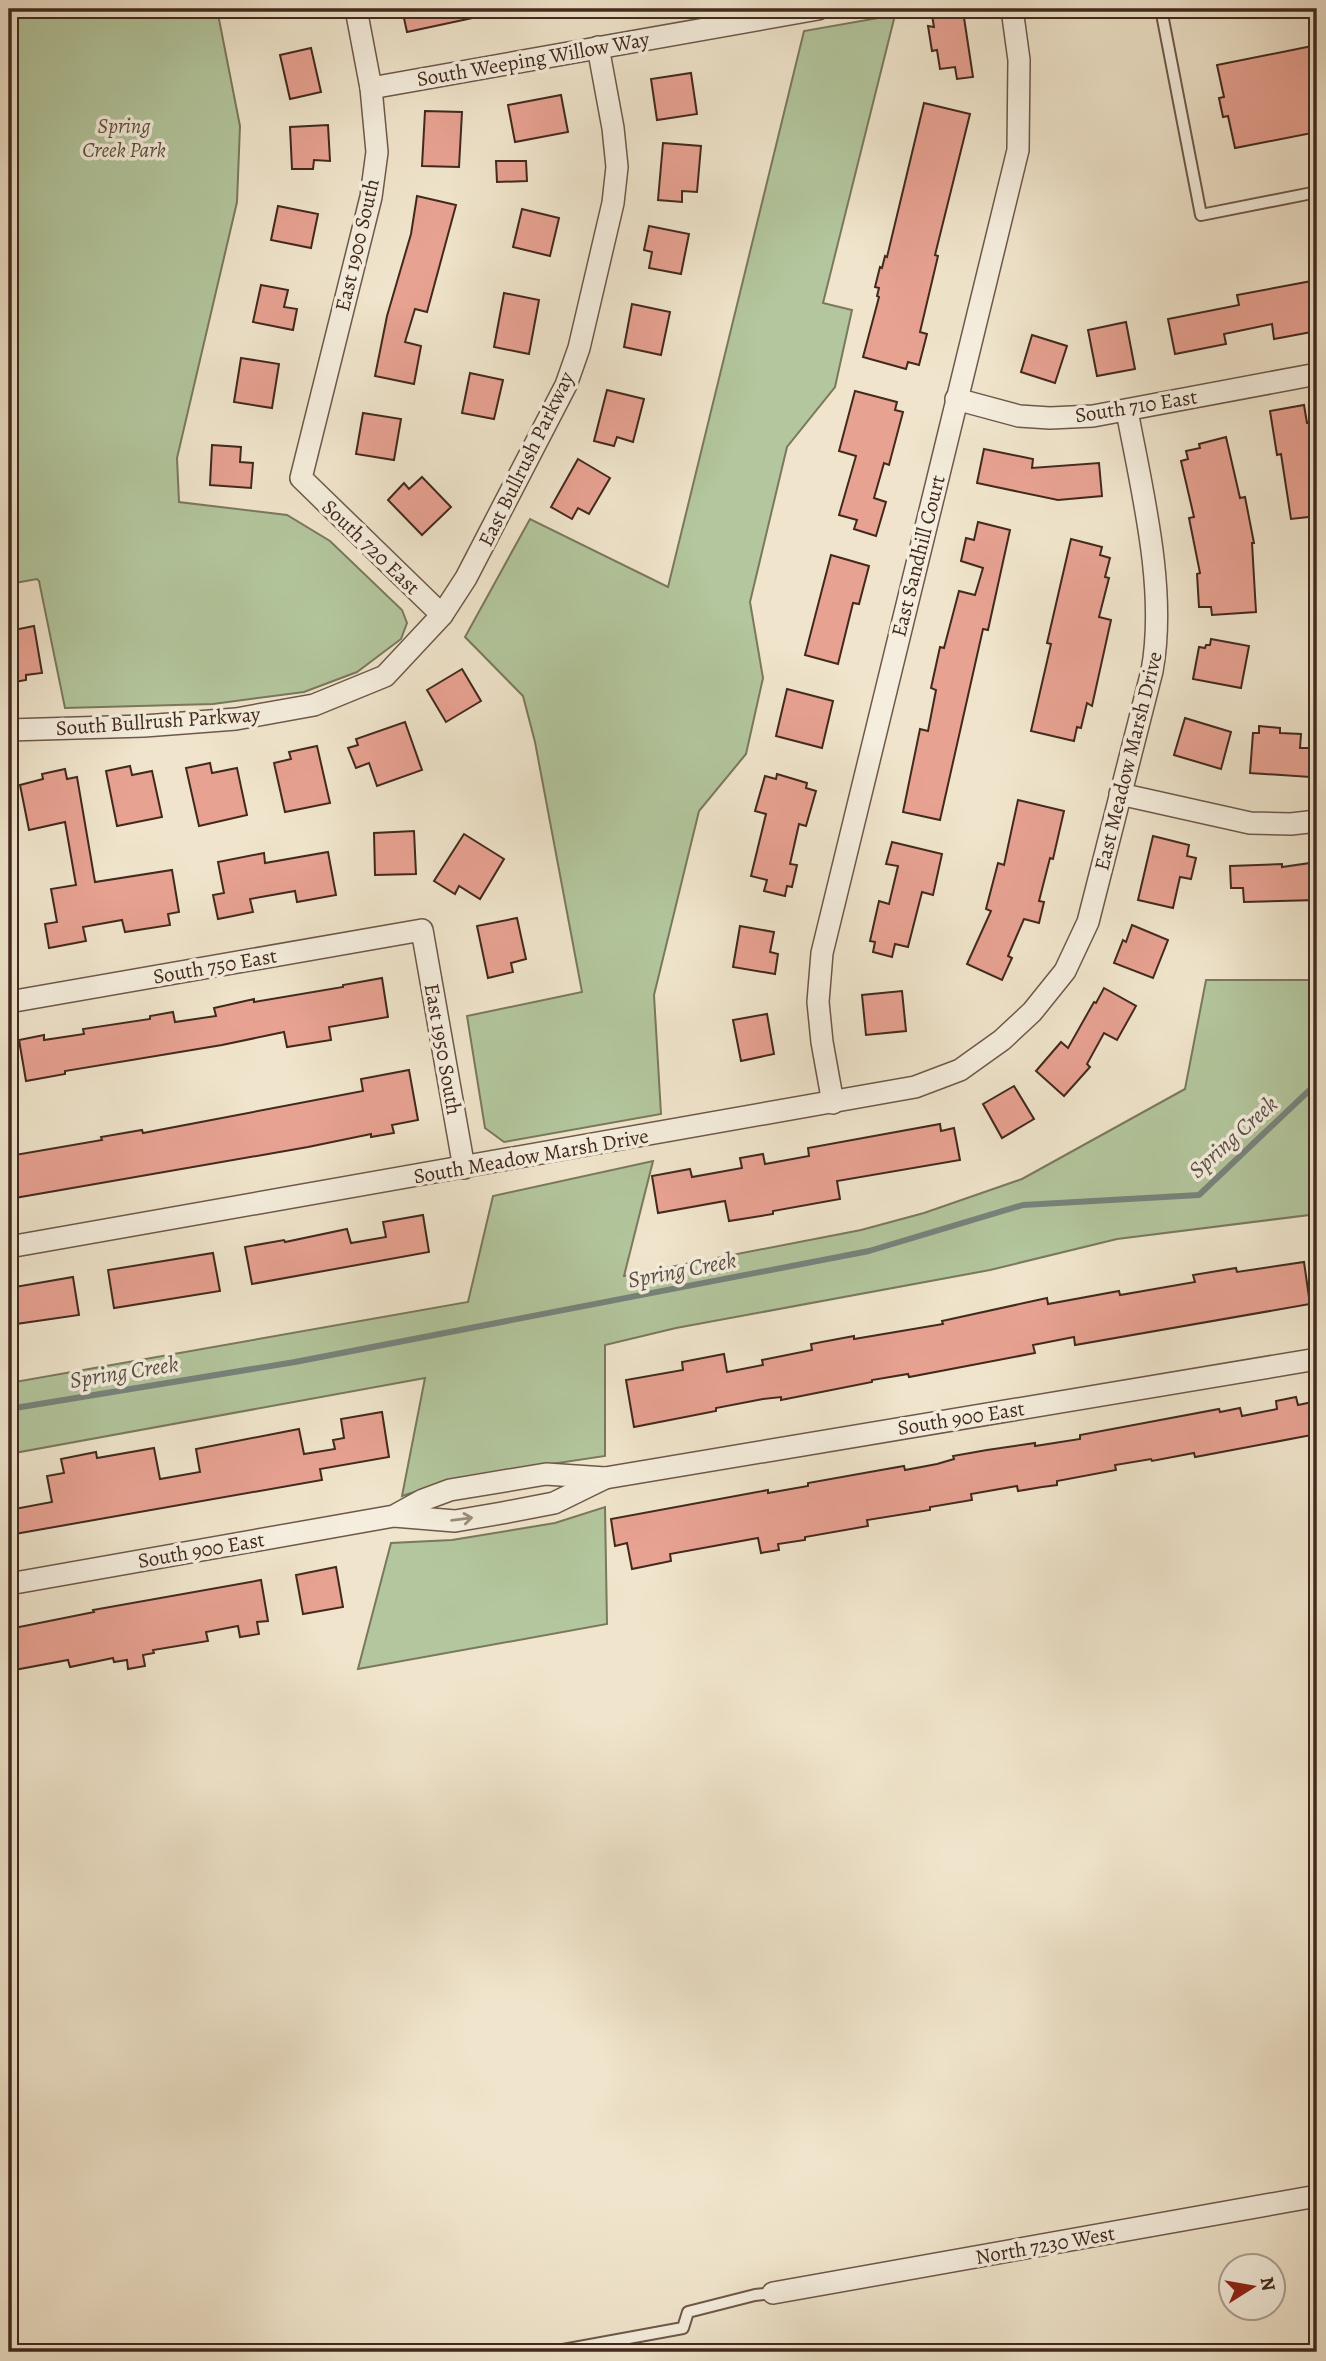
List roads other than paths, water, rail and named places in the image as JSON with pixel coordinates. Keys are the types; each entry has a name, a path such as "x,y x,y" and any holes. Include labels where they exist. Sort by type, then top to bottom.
{"street":[{"name":"East 1900 South","path":"301,478 371,197 377,152 371,88 356,9"},
{"name":"South Weeping Willow Way","path":"371,88 818,9"},
{"name":"East Sandhill Court","path":"833,1102 818,1002 822,953 1018,150 1019,61 1012,9"},
{"name":"East Bullrush Parkway","path":"385,676 442,615 467,578 566,385 579,348 613,203 617,167 613,128 598,47"},
{"name":"South 710 East","path":"956,399 1019,416 1093,416 1317,374"},
{"name":"East Meadow Marsh Drive","path":"1032,1012 1065,971 1088,922 1157,642 1156,589 1127,411"},
{"name":"South 720 East","path":"301,478 442,615"},
{"name":"South Bullrush Parkway","path":"9,730 144,726 236,719 314,705 385,676"},
{"path":"1120,794 1251,823 1317,821"},
{"name":"South 750 East","path":"9,1002 422,930"},
{"name":"East 1950 South","path":"422,930 464,1167"},
{"name":"South Meadow Marsh Drive","path":"9,1247 915,1087 960,1070 1002,1040 1032,1012"},
{"name":"South 900 East","path":"394,1516 423,1500 450,1490 546,1474 605,1478 1317,1359"},
{"name":"South 900 East","path":"9,1584 394,1516 455,1521 502,1513 554,1503 605,1478"},
{"name":"North 7230 West","path":"772,2293 1317,2196"}],"lane":[{"path":"1161,9 1201,215 1317,192"},
{"path":"551,2352 683,2328 688,2312 772,2293"}],"waterway":[{"name":"Spring Creek","path":"9,1409 295,1362 869,1251 1023,1205 1199,1195 1317,1083"}],"park label":[{"name":"Spring Creek Park","path":"124,138"}]}
